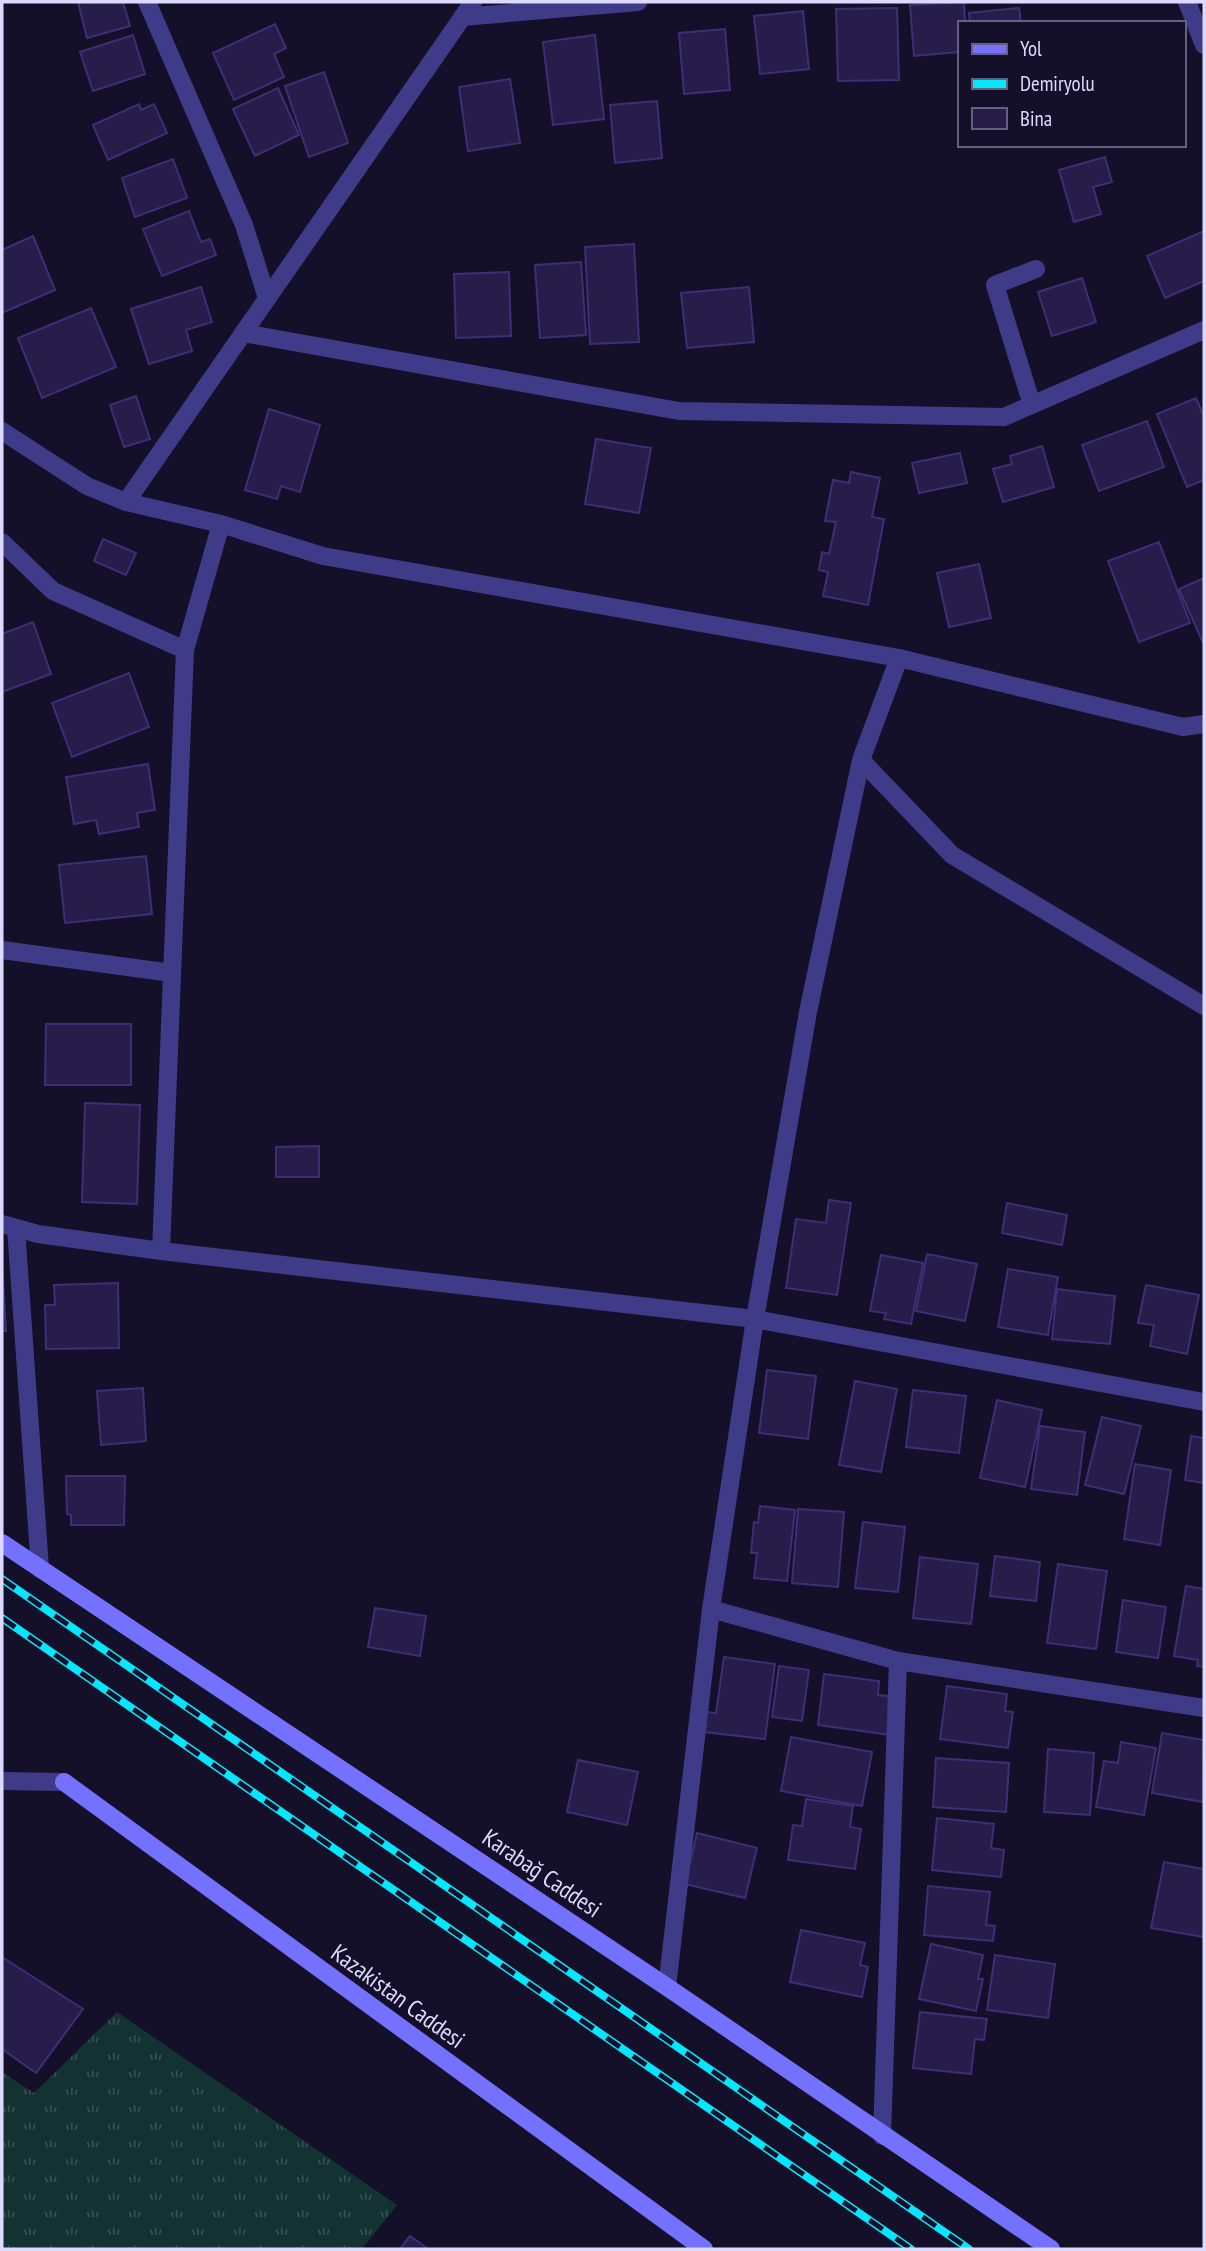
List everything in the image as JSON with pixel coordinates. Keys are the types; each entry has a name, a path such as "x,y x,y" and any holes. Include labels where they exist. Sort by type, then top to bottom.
{"main road":[{"name":"Karabağ Caddesi","path":"2,1543 667,1987 1051,2249"},
{"name":"Kazakistan Caddesi","path":"64,1782 704,2249"}],"street":[{"path":"146,2 244,225 267,299"},
{"path":"126,502 468,9 638,2"},
{"path":"1187,2 1204,45"},
{"path":"1032,405 995,285 1035,269"},
{"path":"243,333 679,411 1004,417 1204,330"},
{"path":"2,431 87,486 126,502 221,524 323,556 899,658 1183,727 1204,724"},
{"path":"161,1251 185,650 221,524"},
{"path":"2,542 53,590 185,650"},
{"path":"667,1987 712,1609 755,1319 808,1012 861,760 899,658"},
{"path":"861,760 951,855 1204,1006"},
{"path":"2,950 172,972"},
{"path":"40,1569 9,1226 161,1251 755,1319 1204,1402"},
{"path":"712,1609 898,1661 1204,1708"},
{"path":"883,2136 898,1661"},
{"path":"2,1781 64,1782"}],"green space":[{"path":"117,2012 397,2205 362,2249 2,2249 2,2072 34,2093"}],"building":[{"path":"78,2 123,2 130,26 87,38"},
{"path":"964,2 965,21 958,21 958,52 914,56 910,5"},
{"path":"897,8 899,80 838,81 836,9"},
{"path":"1019,8 1021,21 970,21 969,13"},
{"path":"803,11 809,69 760,74 754,16"},
{"path":"275,24 286,48 274,54 284,77 234,100 213,53"},
{"path":"725,29 730,90 684,94 679,33"},
{"path":"133,35 145,74 93,91 80,52"},
{"path":"595,35 604,119 553,125 543,42"},
{"path":"324,72 348,143 309,157 285,86"},
{"path":"510,79 520,143 468,151 459,87"},
{"path":"278,88 299,135 255,156 233,109"},
{"path":"657,101 662,158 615,163 610,105"},
{"path":"139,104 141,110 154,104 167,133 108,160 93,125"},
{"path":"1105,157 1112,182 1093,187 1101,214 1074,222 1059,170"},
{"path":"173,159 187,198 135,217 122,178"},
{"path":"189,211 201,242 210,239 216,255 162,276 143,229"},
{"path":"1204,231 1204,281 1165,298 1147,256"},
{"path":"33,236 55,290 2,313 2,250"},
{"path":"634,244 639,342 590,344 585,247"},
{"path":"581,262 586,335 540,338 535,265"},
{"path":"509,272 511,336 456,338 454,274"},
{"path":"1082,278 1096,322 1052,336 1038,292"},
{"path":"201,287 212,322 186,330 192,351 149,364 131,309"},
{"path":"749,287 754,342 687,348 681,293"},
{"path":"91,308 116,367 42,398 18,338"},
{"path":"136,396 150,439 124,447 110,405"},
{"path":"1196,398 1204,417 1204,480 1187,487 1157,414"},
{"path":"269,409 320,425 300,492 281,486 277,499 245,490"},
{"path":"1147,421 1164,467 1099,491 1082,445"},
{"path":"596,439 651,448 639,513 585,504"},
{"path":"1042,446 1054,487 1003,502 993,469 1012,464 1010,456"},
{"path":"960,453 967,483 919,493 912,463"},
{"path":"851,472 880,478 872,517 884,519 868,605 823,596 828,572 819,570 822,552 829,554 836,522 825,521 833,480 849,483"},
{"path":"103,539 136,553 126,575 94,561"},
{"path":"1159,542 1190,623 1139,642 1108,561"},
{"path":"979,564 991,618 949,627 937,573"},
{"path":"1204,578 1204,645 1179,589"},
{"path":"33,622 51,674 2,692 2,634"},
{"path":"129,673 149,727 72,757 52,703"},
{"path":"148,764 155,810 137,813 139,827 99,834 96,820 74,824 66,777"},
{"path":"146,856 152,914 65,923 59,865"},
{"path":"46,1024 131,1024 131,1085 45,1085"},
{"path":"85,1103 140,1105 137,1204 82,1202"},
{"path":"319,1146 319,1177 276,1177 276,1147"},
{"path":"829,1200 851,1203 837,1295 786,1288 796,1219 826,1223"},
{"path":"1007,1203 1067,1215 1062,1245 1002,1233"},
{"path":"927,1254 977,1264 965,1321 916,1311"},
{"path":"881,1255 923,1263 911,1324 884,1319 886,1313 870,1311"},
{"path":"2,1262 6,1331 2,1331"},
{"path":"1008,1269 1058,1277 1048,1335 998,1327"},
{"path":"118,1283 119,1348 46,1349 45,1305 55,1305 54,1285"},
{"path":"1146,1285 1199,1295 1187,1354 1150,1346 1154,1325 1138,1323"},
{"path":"1057,1289 1115,1296 1110,1344 1052,1339"},
{"path":"767,1370 816,1376 808,1439 759,1433"},
{"path":"855,1381 897,1389 881,1472 839,1465"},
{"path":"143,1388 146,1441 101,1445 97,1391"},
{"path":"913,1390 966,1396 959,1453 906,1447"},
{"path":"997,1400 1042,1410 1025,1487 980,1478"},
{"path":"1102,1417 1141,1426 1124,1494 1085,1485"},
{"path":"1040,1426 1085,1432 1077,1495 1031,1489"},
{"path":"1191,1436 1204,1438 1204,1483 1185,1480"},
{"path":"1135,1464 1171,1470 1160,1545 1124,1539"},
{"path":"66,1476 125,1476 124,1525 71,1525 71,1515 67,1514"},
{"path":"760,1506 795,1510 787,1581 754,1578 757,1553 751,1553 754,1522 758,1523"},
{"path":"798,1509 844,1512 838,1587 792,1583"},
{"path":"863,1522 905,1527 898,1592 855,1588"},
{"path":"995,1556 1040,1562 1036,1601 990,1596"},
{"path":"920,1557 978,1564 971,1624 913,1618"},
{"path":"1058,1564 1107,1571 1096,1649 1047,1643"},
{"path":"1186,1586 1204,1589 1204,1667 1197,1666 1198,1660 1174,1656"},
{"path":"1123,1600 1166,1607 1158,1658 1116,1652"},
{"path":"375,1608 426,1616 420,1656 368,1647"},
{"path":"724,1657 775,1664 765,1739 705,1732 707,1712 716,1713"},
{"path":"779,1666 809,1670 802,1721 772,1717"},
{"path":"824,1674 879,1681 878,1695 896,1697 891,1735 818,1725"},
{"path":"947,1686 1007,1694 1005,1711 1013,1712 1008,1748 940,1739"},
{"path":"1162,1733 1204,1740 1203,1802 1152,1793"},
{"path":"791,1737 872,1752 862,1806 781,1791"},
{"path":"1121,1742 1156,1748 1144,1815 1096,1807 1104,1761 1118,1763"},
{"path":"1048,1749 1094,1753 1090,1815 1044,1812"},
{"path":"936,1758 1009,1763 1006,1812 933,1807"},
{"path":"578,1760 638,1772 627,1825 567,1812"},
{"path":"806,1799 853,1806 850,1827 861,1829 855,1869 788,1860 793,1825 802,1826"},
{"path":"937,1818 994,1824 991,1848 1004,1850 1001,1877 932,1870"},
{"path":"697,1833 757,1848 745,1898 685,1884"},
{"path":"1164,1862 1204,1869 1204,1937 1151,1928"},
{"path":"928,1886 990,1892 986,1925 995,1926 993,1941 924,1935"},
{"path":"801,1930 865,1943 860,1965 868,1967 862,1997 790,1982"},
{"path":"931,1944 983,1955 978,1979 983,1979 976,2011 919,1999"},
{"path":"995,1955 1055,1964 1048,2018 987,2010"},
{"path":"2,1957 83,2009 36,2073 2,2049"},
{"path":"920,2012 987,2019 984,2040 975,2039 971,2074 913,2068"},
{"path":"410,2236 428,2249 400,2249"}],"railway":[{"path":"2,1579 969,2249"},
{"path":"2,1618 911,2249"}]}
